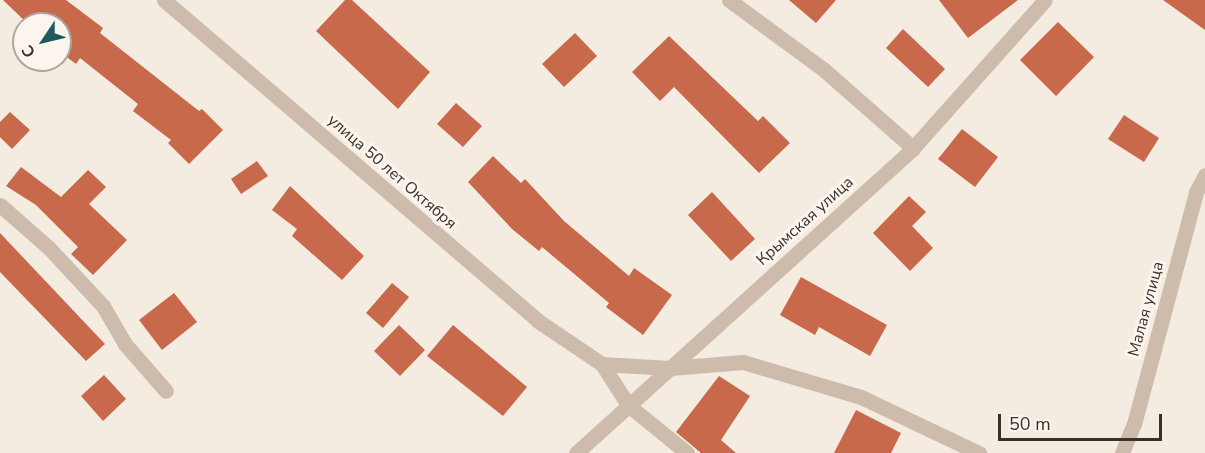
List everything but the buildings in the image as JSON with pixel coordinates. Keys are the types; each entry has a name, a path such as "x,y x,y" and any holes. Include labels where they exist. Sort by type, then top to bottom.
{"street":[{"name":"улица 50 лет Октября","path":"164,0 538,321 602,364 628,405 687,453"},
{"path":"729,0 823,69 912,148"},
{"name":"Крымская улица","path":"576,453 912,148 1045,0"},
{"name":"Малая улица","path":"1122,453 1134,424 1196,192 1205,175"},
{"path":"0,205 49,248 103,306 125,344 166,391"},
{"path":"602,364 670,368 743,362 861,397 979,453"}]}
